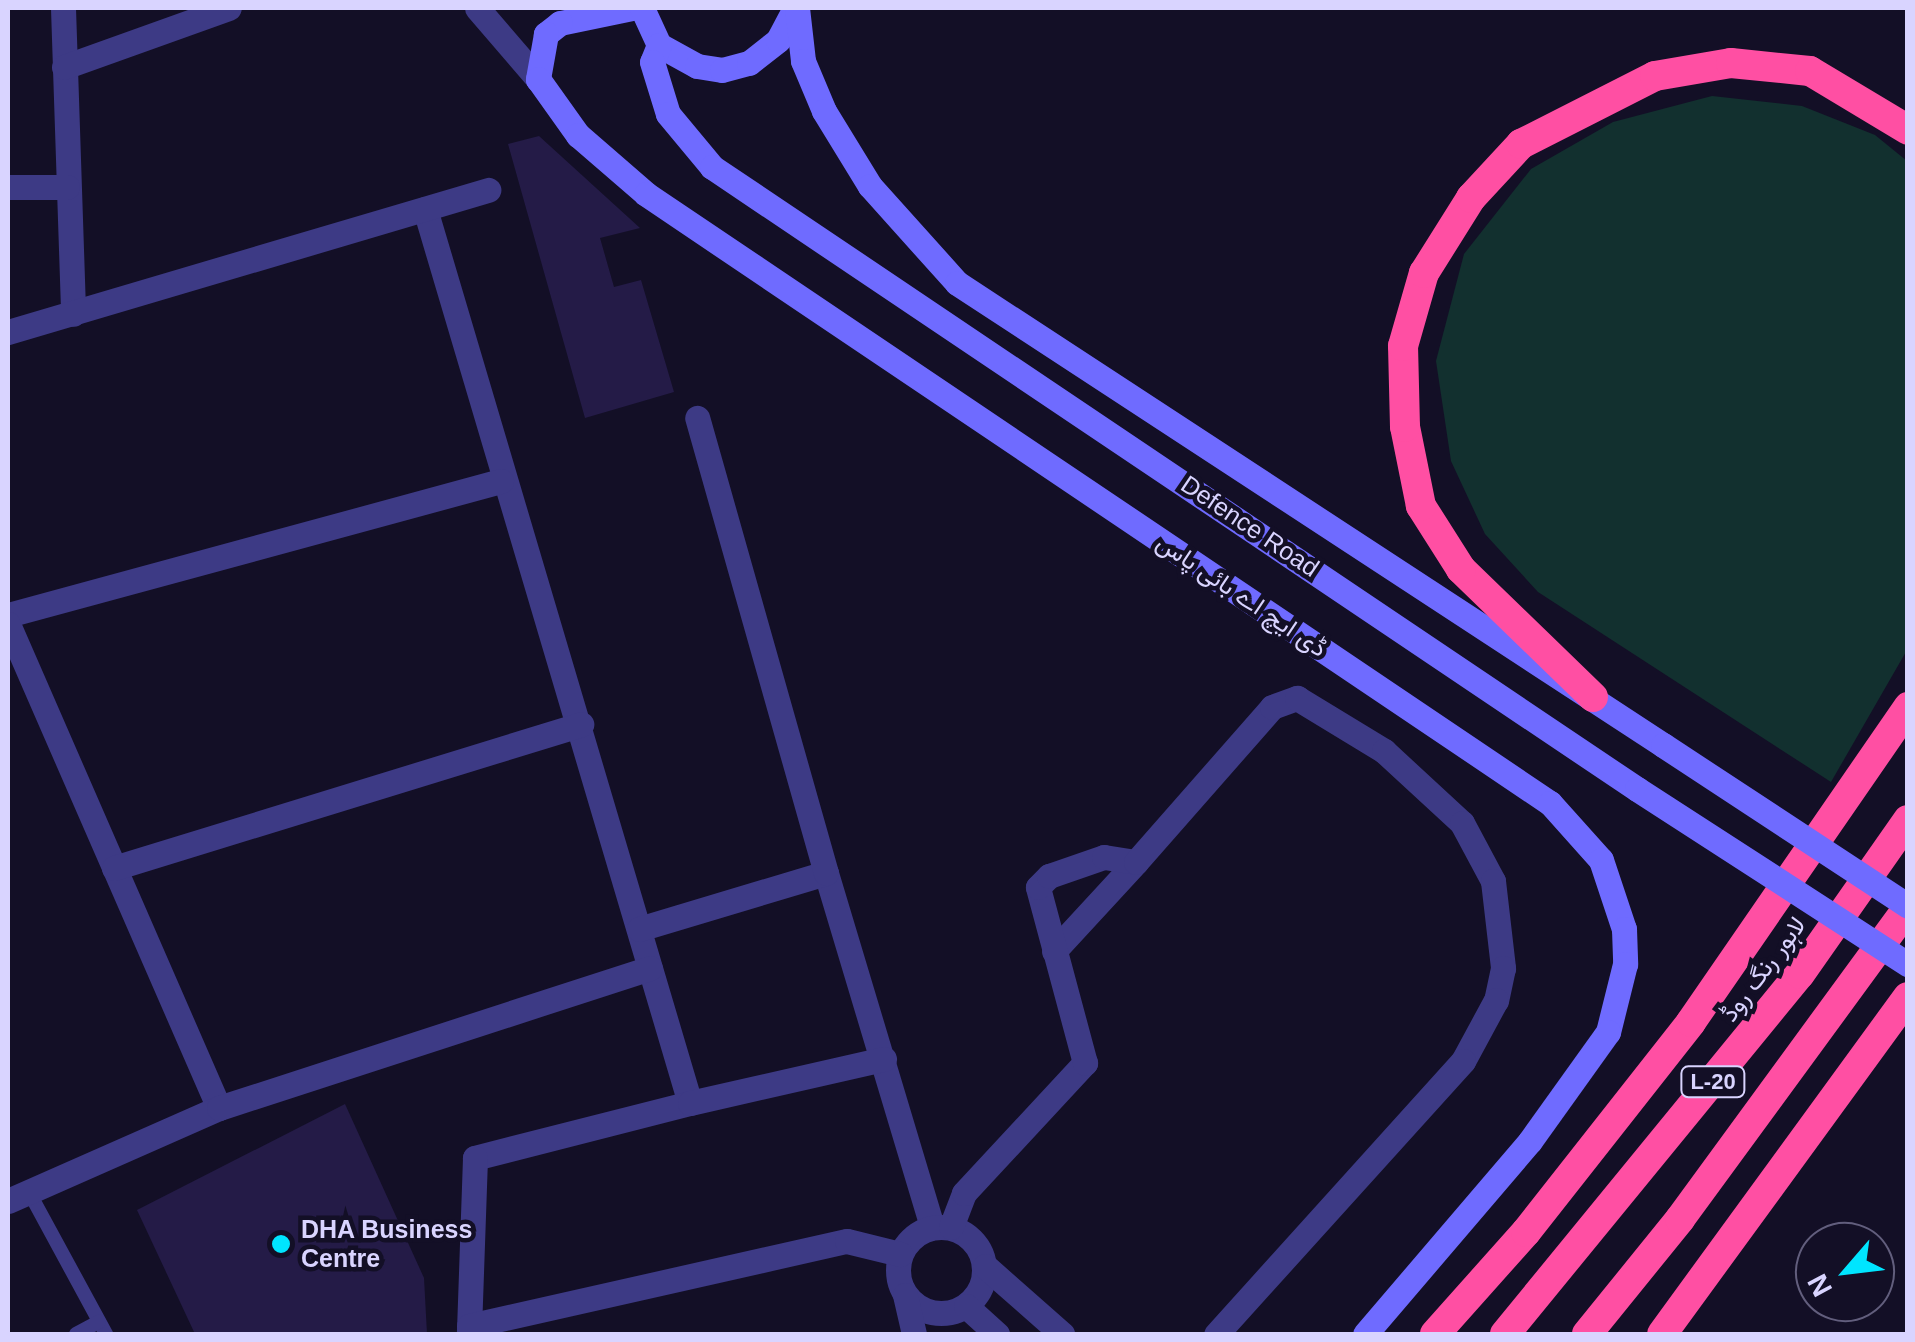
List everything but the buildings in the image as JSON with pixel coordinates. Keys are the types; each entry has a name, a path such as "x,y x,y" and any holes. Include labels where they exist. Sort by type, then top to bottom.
{"highway":[{"path":"1593,697 1462,569 1421,506 1405,427 1403,346 1424,272 1470,198 1521,144 1655,76 1731,63 1810,71 1908,130"},
{"path":"1435,1334 1526,1232 1691,1022 1908,707"},
{"name":"لاہور رنگ روڈ","path":"1505,1334 1800,974 1908,820"},
{"name":"L-20","path":"1586,1334 1680,1219 1908,907"},
{"path":"1662,1334 1908,997"}],"main road":[{"path":"538,79 546,34 560,23 632,8"},
{"path":"642,8 659,45 696,66 722,70 749,63 778,40 796,8"},
{"name":"Defence Road","path":"796,8 803,61 824,111 870,186 956,284 1593,697 1908,907"},
{"name":"Defence Road","path":"659,45 652,62 668,114 712,167 1638,789 1908,964"},
{"name":"ڈی ایچ اے بائی پاس","path":"538,79 578,135 646,194 1550,802 1601,860 1624,929 1625,964 1608,1032 1530,1141 1365,1334"}],"street":[{"path":"63,8 73,314"},
{"path":"64,67 229,8"},
{"path":"477,8 538,79"},
{"path":"8,188 67,187"},
{"path":"8,332 488,190"},
{"path":"425,209 501,481 581,724 690,1103"},
{"path":"697,418 826,873 884,1059 942,1227 979,1248 984,1266 978,1295 966,1306 945,1314 923,1310 905,1296"},
{"path":"8,614 501,481"},
{"path":"8,624 219,1108"},
{"path":"1054,952 1272,707 1297,698 1434,790 1481,852 1494,881 1503,968 1483,1030 1462,1061 1216,1334"},
{"path":"114,868 581,724"},
{"path":"914,1334 900,1254 912,1236 942,1227 964,1193 1084,1063 1038,904 1038,888 1048,876 1104,856 1136,862"},
{"path":"639,929 826,873"},
{"path":"18,1196 219,1108 650,968"},
{"path":"884,1059 475,1158 469,1330 847,1241 900,1254"},
{"path":"984,1266 1062,1334"},
{"path":"966,1306 997,1334"}],"lane":[{"path":"18,1196 102,1328 76,1334"}],"green space":[{"path":"1712,96 1802,106 1875,135 1907,161 1907,650 1831,782 1538,592 1485,534 1451,461 1436,361 1464,254 1531,169 1613,122"}],"place":[{"name":"DHA Business Centre","path":"281,1244"}]}
